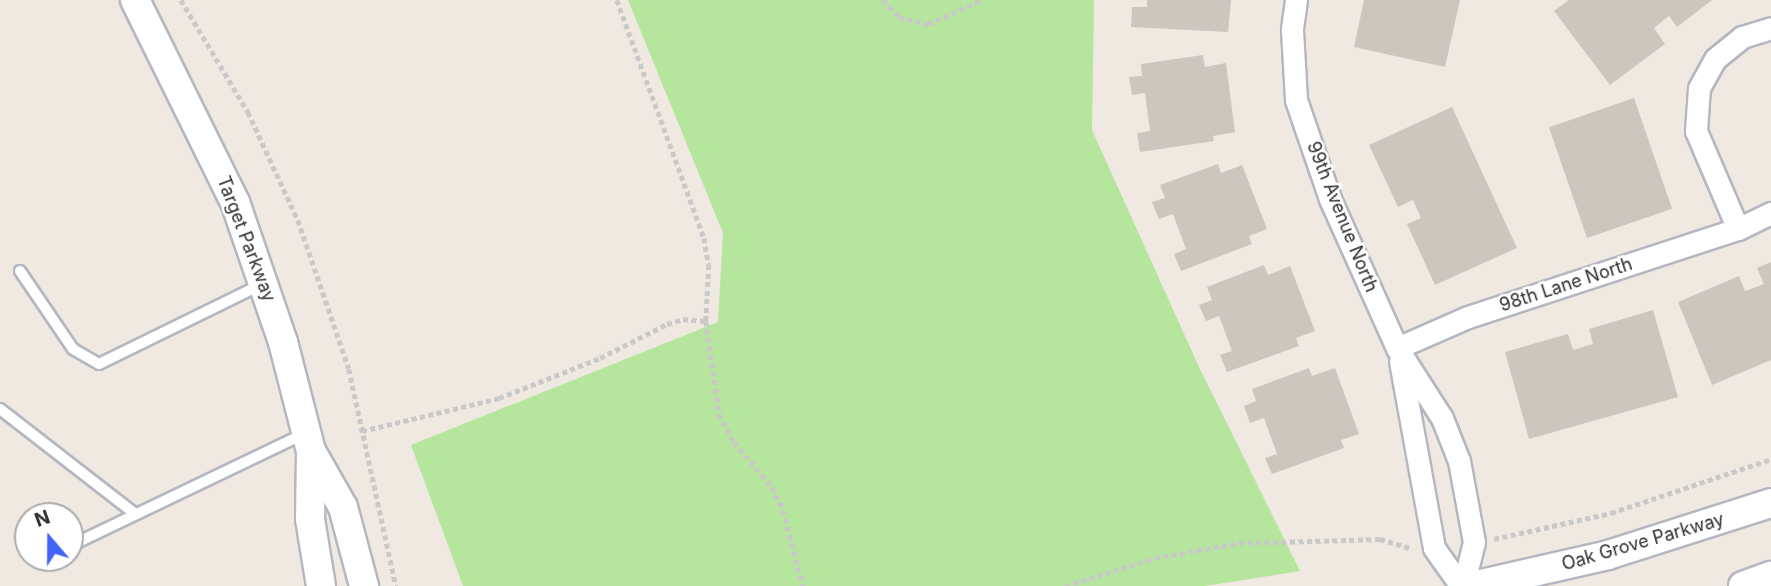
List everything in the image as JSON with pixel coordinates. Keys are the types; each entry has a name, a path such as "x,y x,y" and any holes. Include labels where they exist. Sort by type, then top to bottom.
{"street":[{"name":"Target Parkway","path":"135,0 235,202 264,283 309,442 343,507 364,586"},
{"name":"99th Avenue North","path":"1296,0 1292,30 1296,100 1330,199 1397,348 1441,418 1459,461 1474,542 1462,586"},
{"path":"1738,229 1696,131 1699,88 1715,59 1742,37 1771,28"},
{"name":"98th Lane North","path":"1397,348 1468,317 1738,229 1771,213"},
{"name":"99th Avenue North","path":"1397,348 1434,548 1462,586"},
{"name":"Target Parkway","path":"309,442 310,519 321,586"},
{"name":"Oak Grove Parkway","path":"1472,586 1608,555 1771,503"},
{"path":"1743,586 1771,576"}],"lane":[{"path":"20,271 72,349 99,365 264,283"},
{"path":"0,409 134,513"},
{"path":"84,539 134,513 309,442"}],"path":[{"path":"181,0 248,112 299,220 349,369 396,586"},
{"path":"617,0 704,238 709,265 706,321 719,414 734,443 772,486 803,586"},
{"path":"883,0 900,16 928,24 982,0"},
{"path":"362,431 499,398 600,358 667,324 683,319 706,321"},
{"path":"1506,537 1611,513 1771,459"},
{"path":"1065,586 1155,558 1239,544 1380,538 1410,550"}],"green space":[{"path":"628,0 1094,0 1092,130 1199,367 1300,571 1205,586 463,586 411,445 718,322 723,233"}],"building":[{"path":"1147,0 1231,0 1228,32 1131,27 1132,7 1147,7"},
{"path":"1364,0 1460,0 1445,67 1354,47"},
{"path":"1569,0 1712,0 1677,27 1669,16 1654,28 1665,44 1610,85 1554,11"},
{"path":"1203,55 1205,67 1226,63 1235,132 1213,136 1214,141 1140,152 1137,133 1150,131 1145,93 1132,95 1129,77 1142,76 1141,64"},
{"path":"1634,98 1672,209 1587,238 1549,127"},
{"path":"1452,107 1517,248 1435,285 1407,224 1421,218 1413,200 1398,207 1369,145"},
{"path":"1218,164 1221,173 1242,165 1267,229 1249,236 1252,244 1181,271 1174,254 1186,249 1173,214 1159,219 1152,202 1165,198 1160,185"},
{"path":"1771,262 1771,360 1712,385 1678,302 1739,276 1745,291 1764,284 1757,268"},
{"path":"1264,265 1268,275 1290,266 1315,331 1296,338 1299,346 1227,372 1220,355 1232,351 1219,316 1206,321 1199,305 1212,300 1207,287"},
{"path":"1653,310 1678,397 1529,439 1505,352 1568,334 1573,350 1593,344 1589,329"},
{"path":"1309,368 1312,376 1335,368 1359,434 1341,440 1344,448 1272,474 1265,458 1277,454 1264,418 1250,423 1244,406 1256,401 1252,389"}]}
